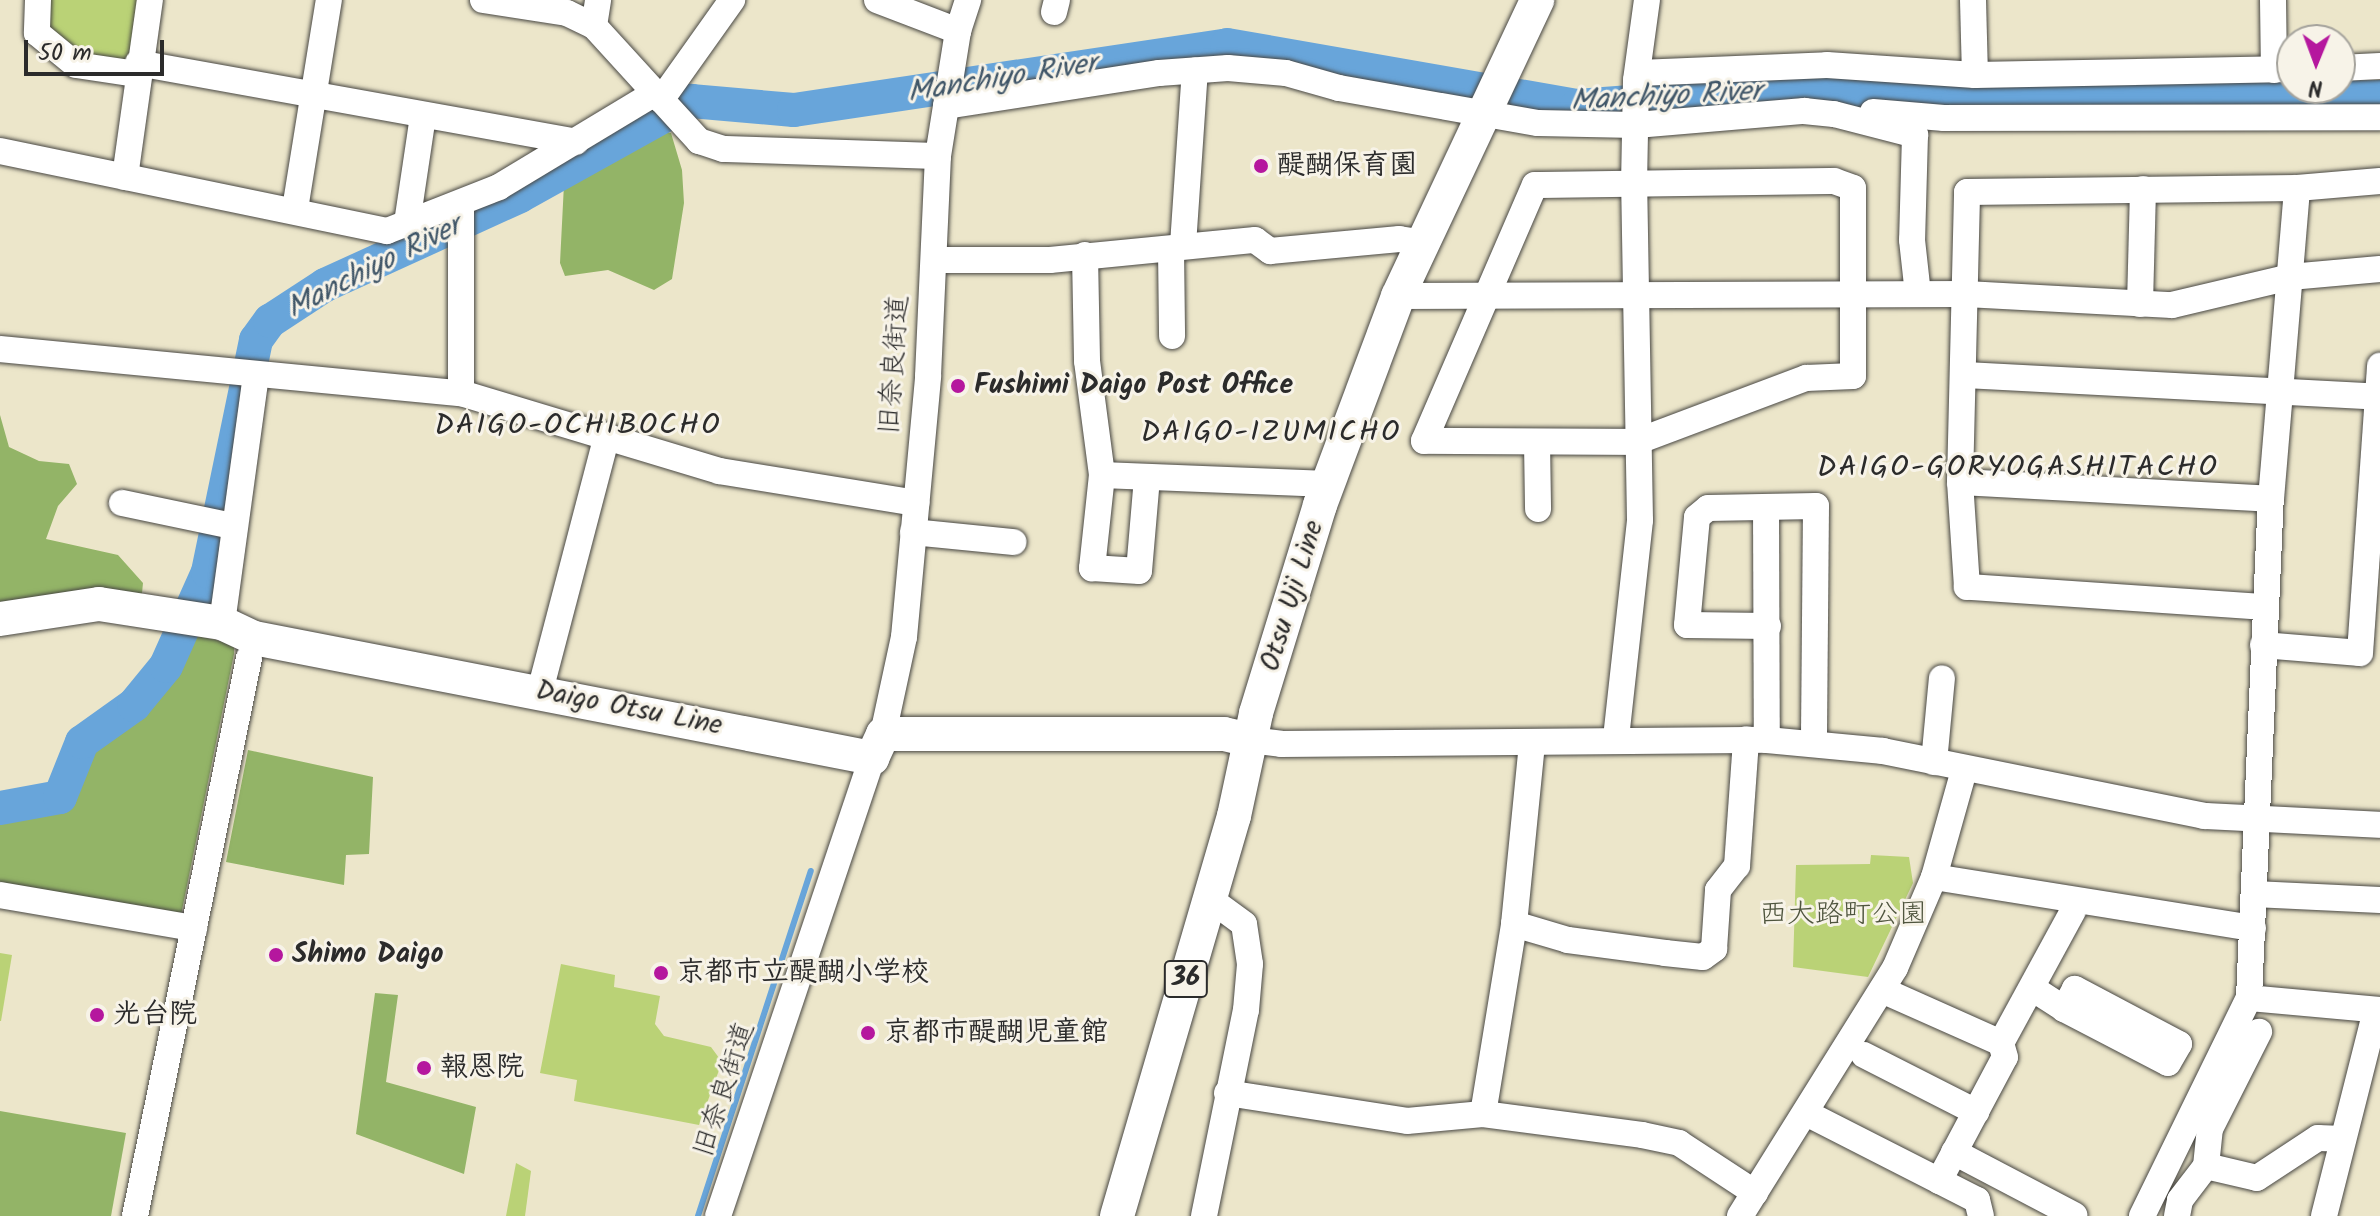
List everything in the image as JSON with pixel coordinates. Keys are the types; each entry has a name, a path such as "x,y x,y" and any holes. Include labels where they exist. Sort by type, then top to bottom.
{"main road":[{"name":"Otsu Uji Line","path":"1117,1216 1210,899 1250,740 1328,484 1398,296 1537,0"},
{"name":"Daigo Otsu Line","path":"0,619 99,604 200,620 251,649 540,691 877,746 1224,734 1250,740"}],"street":[{"path":"38,0 37,33 76,65 138,68 576,142"},
{"path":"125,177 150,0"},
{"path":"295,209 329,0"},
{"path":"483,0 567,13 594,26 699,141 724,149 938,156"},
{"path":"594,26 598,0"},
{"path":"0,151 295,209 387,231 407,223 461,215 576,142 664,103 732,0"},
{"path":"877,0 958,31"},
{"name":"旧奈良街道","path":"718,1216 877,746 904,637 935,260 938,156 958,31 968,0"},
{"path":"1616,738 1640,520 1636,442 1634,185 1638,76 1647,0"},
{"path":"1973,0 1975,75"},
{"path":"2273,0 2276,24"},
{"path":"1638,76 1827,65 1975,75 2276,70"},
{"path":"2356,67 2380,66"},
{"path":"1172,336 1177,247 1195,70"},
{"path":"947,94 1195,70 1286,73 1339,88 1491,101 1538,123 1804,111 2099,120 2380,117"},
{"path":"1834,114 1915,135 1912,240 1918,294"},
{"path":"407,223 423,116"},
{"path":"1834,181 1853,188 1855,295 1853,376 1806,378 1636,442 1424,441 1535,185 1834,181"},
{"path":"2264,607 1967,587 1960,482 1967,192 2297,188 2380,181"},
{"path":"2142,1216 2249,998 2264,607 2297,188"},
{"path":"2140,304 2143,189"},
{"path":"461,215 461,393"},
{"path":"935,260 1085,255 1255,240 1270,251 1399,239 1424,243"},
{"path":"1085,255 1087,361 1102,475 1092,568 1139,571 1147,477"},
{"path":"1398,296 1966,294 2172,305 2290,277 2380,269"},
{"path":"0,349 461,393 772,483 916,503"},
{"path":"2263,645 2360,653 2371,640 2380,366"},
{"path":"200,620 222,524 249,374"},
{"path":"1964,375 2379,397"},
{"path":"540,691 607,436"},
{"path":"1537,442 1538,509"},
{"path":"1102,475 1328,484"},
{"path":"1960,482 2271,499"},
{"path":"122,503 222,524"},
{"path":"1768,626 1687,625 1697,517 1708,508 1816,506 1814,744"},
{"path":"1514,924 1568,940 1665,953 1703,957 1714,949 1718,890 1737,866 1756,740 1768,626 1766,507"},
{"path":"913,532 1014,542"},
{"path":"135,1216 251,649"},
{"path":"1934,762 1942,678"},
{"path":"1250,740 1532,743 1616,738 1814,744 1934,762 2204,816 2380,825"},
{"path":"1483,1114 1514,924 1532,743"},
{"path":"1740,1216 1882,990 1934,877 1964,770"},
{"path":"1934,877 2253,928"},
{"path":"2254,894 2380,900"},
{"path":"0,895 194,928"},
{"path":"1204,1216 1246,1010 1250,964 1244,924 1210,899"},
{"path":"1939,1181 2005,1057 2001,1043 2073,911"},
{"path":"2032,988 2064,1009"},
{"path":"1882,990 2001,1043"},
{"path":"2249,998 2378,1010 2324,1216"},
{"path":"2177,1216 2180,1200 2206,1166 2210,1129 2259,1032"},
{"path":"1864,1055 1976,1112"},
{"path":"1227,1093 1407,1121 1483,1114 1679,1143 1755,1193"},
{"path":"1806,1113 1977,1200 1981,1216"},
{"path":"2206,1166 2257,1178 2318,1138 2343,1139"},
{"path":"1954,1152 2074,1215"}],"green space":[{"path":"45,0 139,0 129,66 75,57 45,29"},
{"path":"657,129 671,133 682,170 684,203 672,279 654,290 608,270 565,276 560,263 564,184 633,136"},
{"path":"0,415 9,447 39,461 69,464 77,484 58,506 46,539 118,555 143,583 141,603 0,612"},
{"path":"193,635 234,644 234,654 180,920 0,891 0,821 66,805 96,749 145,717 172,683"},
{"path":"248,750 373,777 369,854 346,855 344,885 226,862"},
{"name":"西大路町公園","path":"1871,855 1909,857 1913,883 1868,977 1793,967 1796,865 1870,864"},
{"path":"0,953 12,955 1,1021 0,1021"},
{"path":"561,964 615,975 614,987 660,996 655,1024 664,1036 711,1047 722,1062 699,1125 574,1101 577,1080 540,1073"},
{"path":"375,993 398,995 386,1082 476,1107 464,1174 356,1134"},
{"path":"0,1111 126,1133 111,1216 0,1216"},
{"path":"516,1163 531,1171 525,1216 506,1216"}],"waterway":[{"name":"Manchiyo River","path":"0,808 60,797 82,742 134,705 166,666 208,572 256,340 270,321 325,285 520,196 691,101 794,110 1227,45 1577,106 1790,90 1957,103 2380,97"},
{"path":"698,1216 811,871"}],"place":[{"name":"醍醐保育園","path":"1261,166"},
{"name":"Fushimi Daigo Post Office","path":"958,386"},
{"name":"Shimo Daigo","path":"276,955"},
{"name":"京都市立醍醐小学校","path":"661,973"},
{"name":"光台院","path":"97,1015"},
{"name":"京都市醍醐児童館","path":"868,1033"},
{"name":"報恩院","path":"424,1068"}],"district":[{"name":"DAIGO-OCHIBOCHO","path":"578,426"},
{"name":"DAIGO-IZUMICHO","path":"1271,433"},
{"name":"DAIGO-GORYOGASHITACHO","path":"2018,468"}]}
